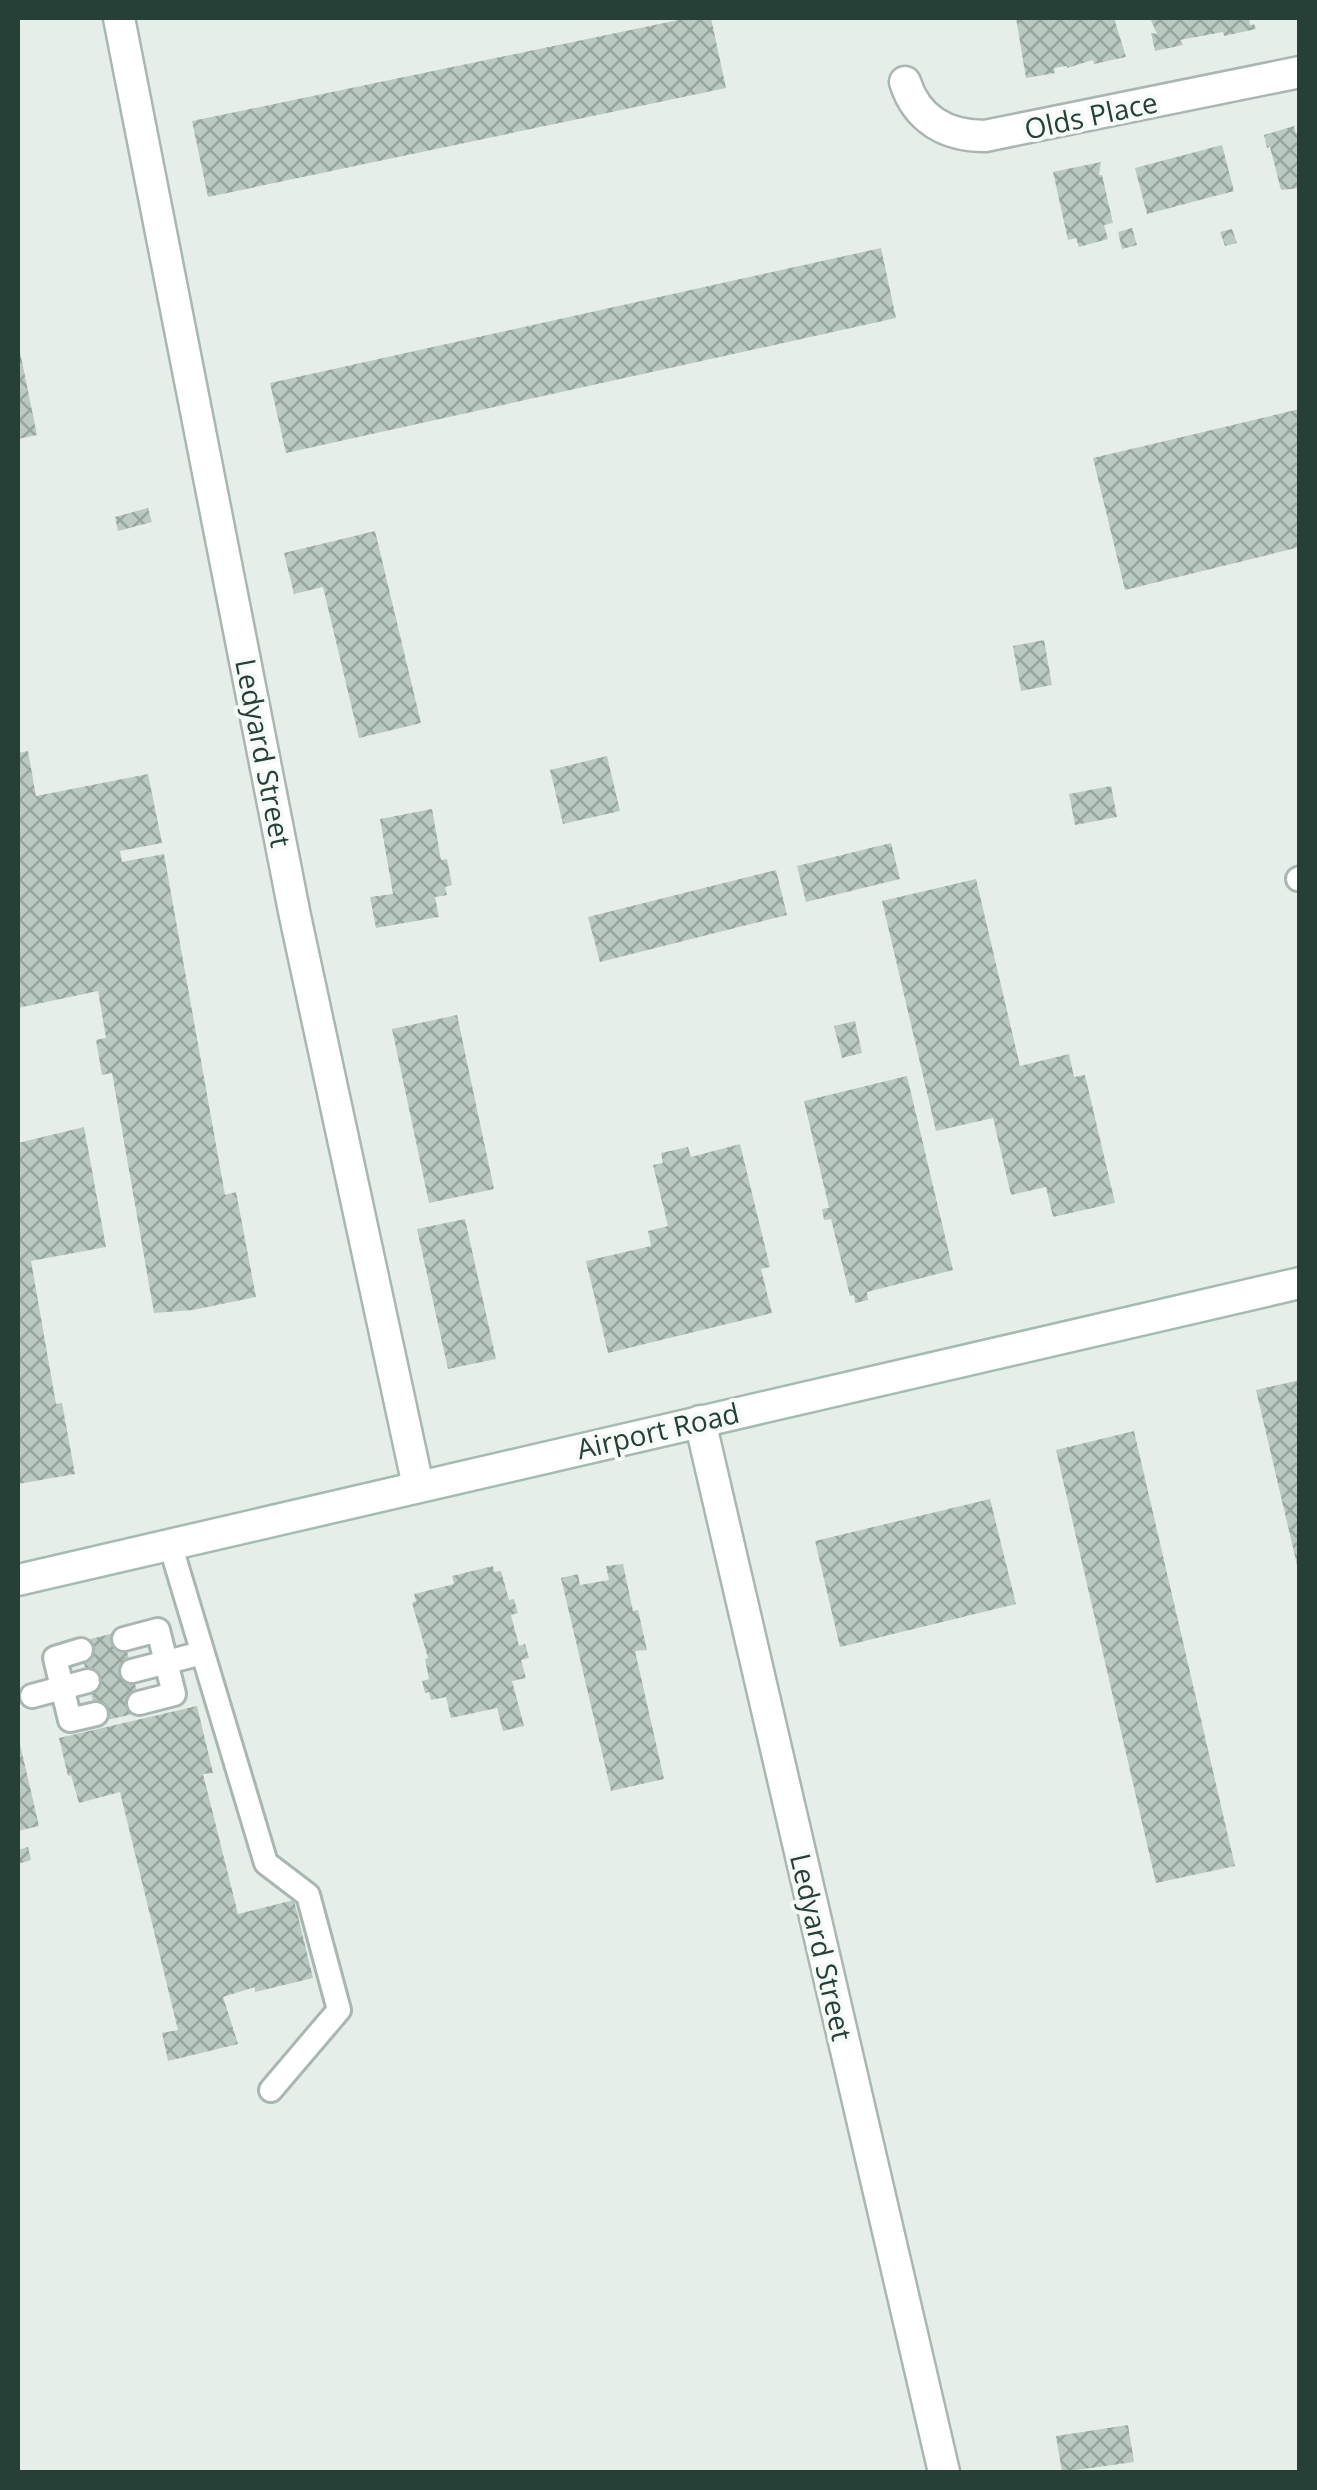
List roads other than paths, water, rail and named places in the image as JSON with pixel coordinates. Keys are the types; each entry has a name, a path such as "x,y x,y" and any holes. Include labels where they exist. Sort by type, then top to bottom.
{"street":[{"name":"Ledyard Street","path":"119,18 295,916 418,1486"},
{"name":"Olds Place","path":"905,82 919,110 937,125 958,134 985,136 1300,72"},
{"name":"Airport Road","path":"18,1580 1300,1283"},
{"name":"Ledyard Street","path":"700,1422 944,2472"}],"lane":[{"path":"170,1544 266,1863 308,1894 339,2010 271,2090"},
{"path":"124,1639 158,1630 174,1694 139,1703"},
{"path":"81,1650 54,1658 70,1720 96,1714"},
{"path":"132,1671 202,1653"},
{"path":"32,1696 88,1682"}]}
